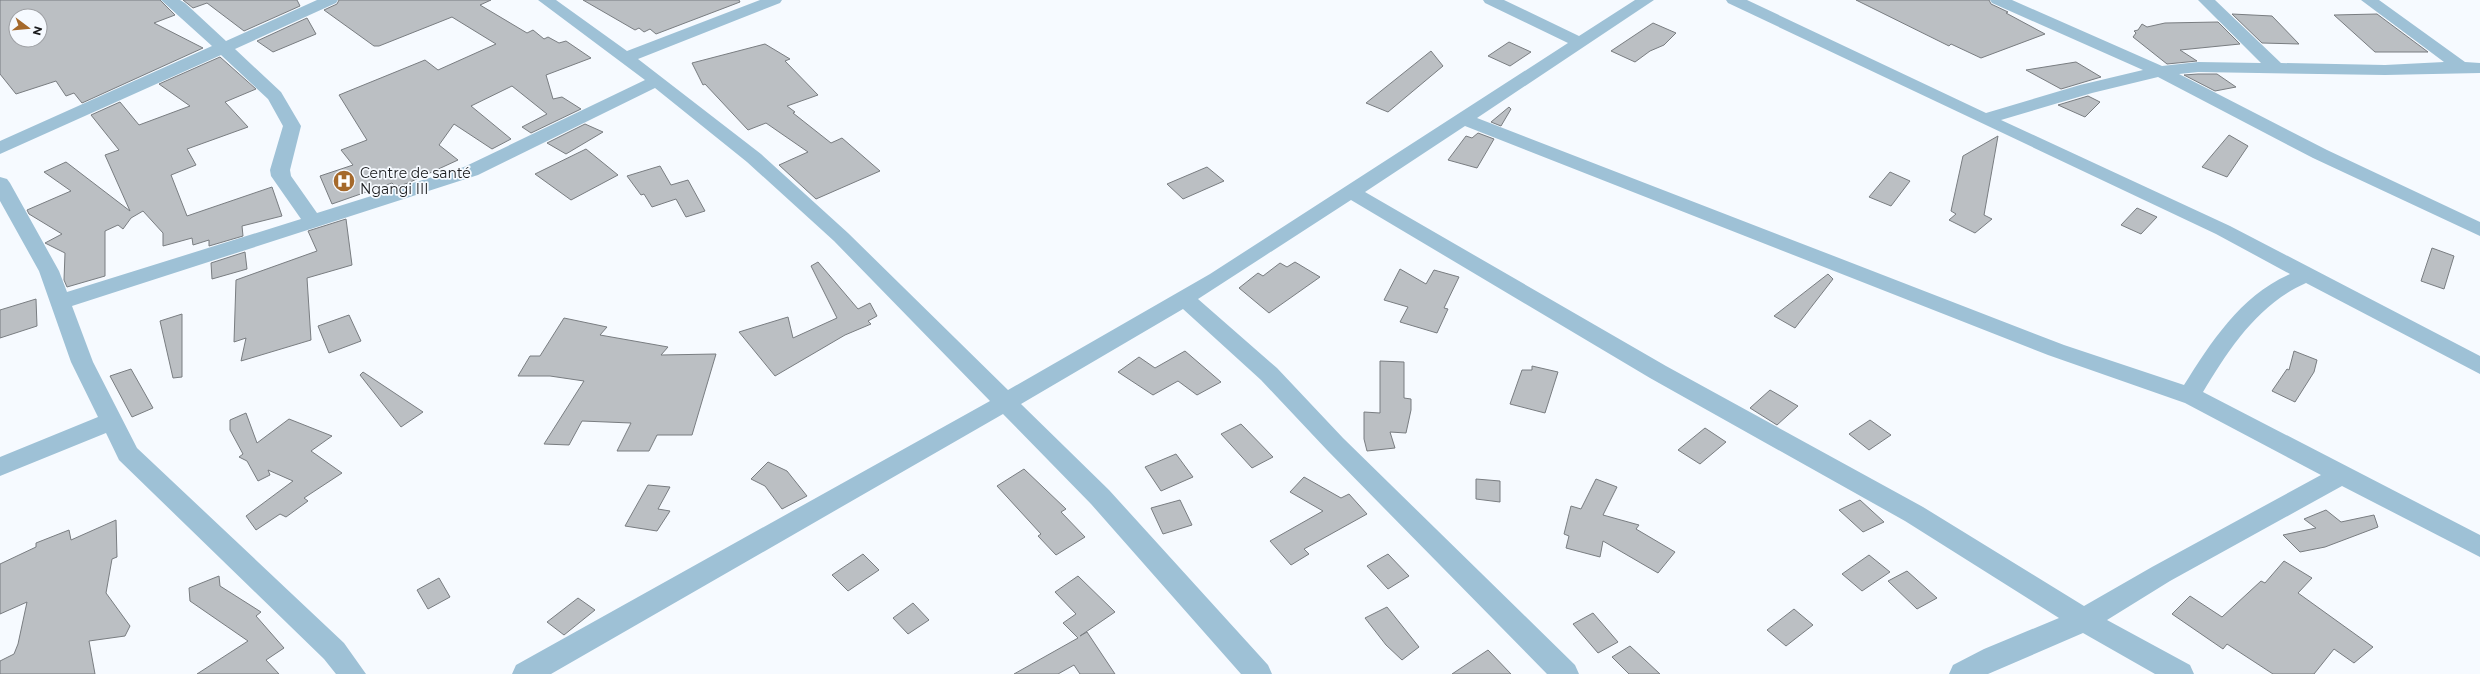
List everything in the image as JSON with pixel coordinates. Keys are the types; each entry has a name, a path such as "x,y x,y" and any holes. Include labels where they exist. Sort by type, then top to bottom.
{"street":[{"path":"169,0 179,6 275,96 290,120 292,126 280,170 281,176 312,220"},
{"path":"0,148 330,0"},
{"path":"626,58 774,0"},
{"path":"1492,0 1580,43"},
{"path":"526,674 1006,402 1184,298 1351,192 1646,0"},
{"path":"1734,0 2223,230 2480,366"},
{"path":"1998,0 2160,71 2320,154 2480,230"},
{"path":"2206,0 2276,68"},
{"path":"2369,0 2461,67"},
{"path":"558,2 626,58 754,158 835,232 1100,497 1258,674"},
{"path":"1986,119 2014,109 2086,89 2160,71 2208,66 2385,70 2461,67 2480,68"},
{"path":"60,302 485,165 657,81"},
{"path":"1463,119 2056,350 2192,397 2480,547"},
{"path":"0,183 49,271 82,362 128,454 334,651 352,674"},
{"path":"1351,192 1658,372 1914,514 2084,620 2180,674"},
{"path":"2192,397 2191,392 2228,335 2278,287 2308,274"},
{"path":"1184,298 1269,374 1335,444 1565,674"},
{"path":"0,467 111,421"},
{"path":"1963,674 1994,657 2084,620 2162,574 2342,475"}],"building":[{"path":"0,0 160,0 175,15 154,23 203,48 82,103 74,93 66,96 56,81 16,94 0,74"},
{"path":"183,0 297,0 300,6 244,31 207,3 193,8"},
{"path":"339,0 491,0 480,5 527,33 533,30 544,39 548,37 559,43 566,41 591,58 546,75 553,99 562,97 581,109 531,133 522,127 547,114 512,86 471,106 511,139 492,149 454,124 439,145 458,160 408,183 396,187 392,183 332,204 320,176 353,165 341,150 367,140 339,95 425,60 438,70 496,44 452,17 379,46 374,46 324,10 337,4"},
{"path":"583,0 739,0 740,2 656,34 650,29 644,32 639,28 635,30"},
{"path":"1856,0 1989,0 1991,4 2008,12 2006,13 2045,34 1981,58 1951,44 1949,46"},
{"path":"2232,14 2272,16 2299,44 2262,43"},
{"path":"2377,14 2428,52 2375,52 2334,15"},
{"path":"307,18 316,34 273,52 257,41"},
{"path":"2218,22 2240,44 2180,50 2197,61 2167,64 2133,37 2136,33 2134,31 2138,30 2142,24 2147,27 2165,23"},
{"path":"1653,23 1676,33 1664,45 1650,51 1635,62 1611,51"},
{"path":"1509,42 1531,52 1510,66 1488,56"},
{"path":"765,44 790,59 785,61 818,95 787,106 795,112 793,113 831,143 842,138 880,171 816,199 779,165 808,152 766,123 748,130 705,84 703,85 692,63"},
{"path":"1431,51 1443,66 1388,112 1366,103"},
{"path":"220,57 256,89 225,102 248,127 187,149 196,165 171,175 187,216 272,187 282,216 242,226 243,236 209,246 209,240 193,245 192,238 163,246 163,233 143,211 131,218 123,229 118,225 105,231 105,276 67,287 64,280 65,253 45,243 62,234 29,214 27,210 71,191 44,172 66,162 130,211 105,155 119,150 91,115 120,102 139,125 190,106 159,84"},
{"path":"2076,62 2101,77 2061,89 2026,70"},
{"path":"2217,74 2236,87 2215,91 2184,75"},
{"path":"2088,96 2100,102 2085,117 2058,105"},
{"path":"1509,107 1511,109 1501,126 1491,122"},
{"path":"585,124 603,132 566,154 547,143"},
{"path":"1478,133 1494,139 1477,168 1448,160 1466,136 1472,138"},
{"path":"2229,135 2248,146 2227,177 2202,167"},
{"path":"1998,136 1984,215 1992,219 1975,233 1949,220 1956,214 1951,211 1963,156"},
{"path":"586,149 618,175 571,200 535,174"},
{"path":"660,166 671,185 688,180 705,211 686,217 676,199 652,207 644,194 641,195 627,176"},
{"path":"1207,167 1224,181 1183,199 1167,184"},
{"path":"1890,172 1910,181 1891,206 1869,197"},
{"path":"2137,208 2157,217 2141,234 2121,225"},
{"path":"346,219 352,265 307,278 311,340 241,361 246,338 234,342 236,280 317,251 308,231"},
{"path":"2432,248 2454,256 2444,289 2421,281"},
{"path":"245,252 247,269 212,279 211,263"},
{"path":"818,262 858,309 870,303 877,316 868,321 871,324 845,335 775,376 739,332 788,317 793,338 837,318 811,266"},
{"path":"1295,262 1320,277 1269,313 1239,288 1258,273 1263,276 1280,263 1287,267"},
{"path":"1400,269 1426,284 1434,270 1459,277 1444,308 1448,309 1437,333 1400,322 1408,307 1384,300"},
{"path":"1828,274 1833,279 1795,328 1774,316"},
{"path":"36,299 37,326 0,338 0,310"},
{"path":"182,314 182,377 173,378 160,321"},
{"path":"349,315 361,341 329,353 318,326"},
{"path":"564,318 607,327 600,335 668,347 661,355 716,354 692,435 657,435 649,451 617,451 631,423 582,421 569,445 544,444 584,381 550,376 518,376 530,356 540,356"},
{"path":"1185,351 1221,382 1197,395 1178,381 1153,395 1118,372 1139,357 1155,368"},
{"path":"2294,351 2317,360 2314,372 2295,402 2272,391 2287,369 2289,370"},
{"path":"1380,361 1404,362 1404,398 1411,399 1411,410 1406,433 1390,432 1395,448 1367,451 1364,439 1364,412 1380,413"},
{"path":"1532,366 1558,372 1545,413 1510,404 1522,370 1532,370"},
{"path":"131,369 153,408 132,417 110,376"},
{"path":"363,372 423,412 401,427 360,375"},
{"path":"1770,390 1798,406 1777,425 1750,408"},
{"path":"246,413 257,443 289,419 332,436 311,451 342,473 304,498 308,501 286,517 280,514 256,530 246,516 293,481 268,470 270,475 258,481 247,461 239,457 243,454 230,430 230,420"},
{"path":"1870,420 1891,435 1869,450 1849,434"},
{"path":"1241,424 1273,457 1252,468 1221,434"},
{"path":"1705,428 1726,442 1700,464 1678,450"},
{"path":"1176,454 1193,477 1161,491 1145,467"},
{"path":"768,462 787,471 807,496 782,509 765,486 751,479"},
{"path":"1024,469 1066,509 1061,512 1085,537 1056,555 1038,536 1041,534 997,486"},
{"path":"1304,477 1341,498 1349,494 1367,514 1304,549 1309,554 1291,565 1270,541 1323,511 1290,492"},
{"path":"1476,479 1500,481 1500,502 1476,499"},
{"path":"1596,479 1617,487 1603,515 1639,525 1636,529 1675,552 1658,573 1603,541 1600,557 1566,548 1569,536 1564,534 1571,506 1581,509"},
{"path":"648,485 670,487 658,509 670,511 657,531 625,526"},
{"path":"1180,500 1192,525 1163,534 1151,508"},
{"path":"1860,500 1884,522 1863,532 1839,510"},
{"path":"2326,510 2341,522 2374,515 2378,527 2325,547 2300,552 2283,535 2316,528 2304,519"},
{"path":"116,520 117,557 112,559 106,593 130,626 125,636 89,641 95,674 0,674 0,661 14,654 18,644 27,602 0,614 0,564 36,547 36,543 69,530 71,540"},
{"path":"863,554 879,570 848,591 832,575"},
{"path":"1388,554 1409,576 1388,589 1367,566"},
{"path":"1869,555 1890,572 1862,591 1842,574"},
{"path":"2284,561 2312,578 2298,593 2373,647 2354,663 2334,649 2314,674 2273,674 2227,644 2223,649 2172,614 2190,596 2222,617 2261,581 2265,583"},
{"path":"1907,571 1937,598 1917,609 1888,581"},
{"path":"219,576 220,586 261,612 256,616 284,648 266,660 279,674 197,674 248,641 190,601 189,588"},
{"path":"1078,576 1115,612 1080,636 1087,632 1115,674 1080,674 1074,665 1058,674 1014,674 1078,638 1063,623 1076,614 1055,592"},
{"path":"439,578 450,597 428,609 417,590"},
{"path":"578,598 595,610 564,635 547,622"},
{"path":"913,603 929,620 908,634 893,618"},
{"path":"1387,607 1419,647 1402,660 1386,645 1365,618"},
{"path":"1794,609 1813,625 1786,646 1767,630"},
{"path":"1593,613 1618,642 1598,653 1573,624"},
{"path":"1630,646 1660,674 1629,674 1612,657"},
{"path":"1488,650 1511,674 1452,674"}],"place":[{"name":"Centre de santé Ngangi III","path":"344,181"}]}
